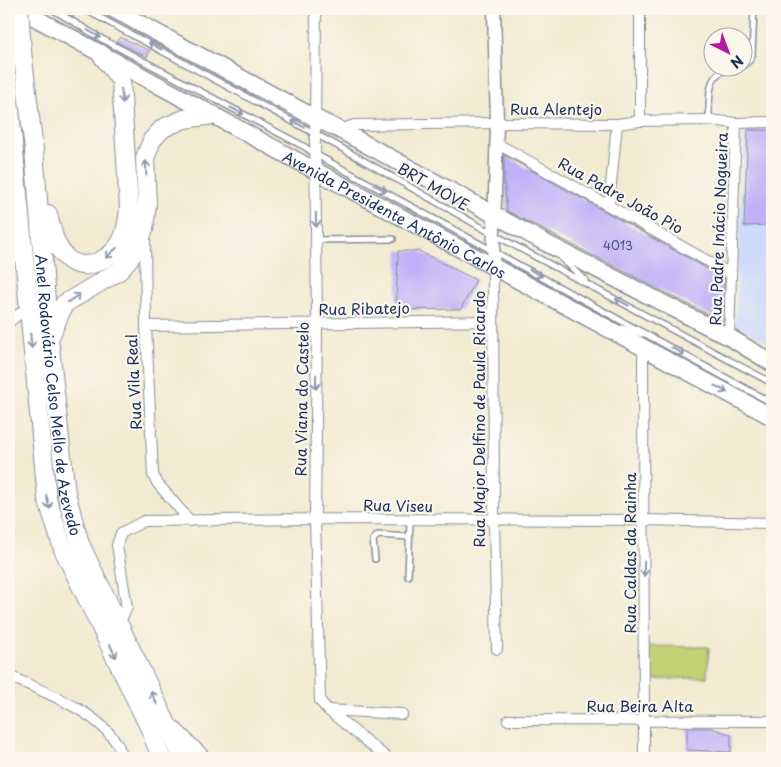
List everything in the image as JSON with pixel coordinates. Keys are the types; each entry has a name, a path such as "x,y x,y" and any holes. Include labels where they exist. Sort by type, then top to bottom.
{"highway":[{"name":"Anel Rodoviário Celso Mello de Azevedo","path":"19,9 34,150 49,338 66,493 80,544 167,724 181,758"},
{"name":"Avenida Presidente Antônio Carlos","path":"19,9 316,171 493,258 592,320 647,342 772,417"},
{"path":"113,9 316,127 340,130 542,241 729,337 772,363"},
{"path":"141,9 144,16 162,36"},
{"path":"34,150 54,239 62,252 69,260 82,265 96,263 110,256 121,242 127,226 130,208 121,81 101,54"},
{"name":"Anel Rodoviário Celso Mello de Azevedo","path":"9,100 47,498 62,550 151,731 161,758"},
{"path":"49,338 64,304 119,270 136,250 144,230 147,204 145,158 152,140 163,128 184,119 212,115"},
{"path":"9,209 24,254"},
{"path":"167,724 201,758"}],"street":[{"name":"Rua Viana do Castelo","path":"316,9 317,324 315,519 320,701 328,710"},
{"name":"Rua Major Delfino de Paula Ricardo","path":"494,9 497,123 493,234 494,521 497,649"},
{"path":"640,9 640,121"},
{"name":"Rua Alentejo","path":"340,130 354,125 617,124 640,121 709,120 736,123 772,122"},
{"name":"Rua Padre Inácio Nogueira","path":"729,337 736,123"},
{"path":"609,205 617,124"},
{"name":"Rua Padre João Pio","path":"496,143 731,274"},
{"name":"Rua Vila Real","path":"144,230 152,475 190,520"},
{"path":"9,322 28,307"},
{"name":"Rua Ribatejo","path":"146,326 493,321"},
{"name":"Rua Caldas da Rainha","path":"644,758 644,520 647,342"},
{"name":"Rua Viseu","path":"118,624 127,608 117,545 120,533 144,521 315,519 644,520 772,523"},
{"path":"9,676 57,698 95,720 118,744 123,758"},
{"path":"328,710 402,714"},
{"path":"328,710 387,758"},
{"name":"Rua Beira Alta","path":"508,720 772,721"}],"lane":[{"name":"BRT MOVE","path":"52,9 102,39 305,147 493,258 647,342 772,403"},
{"name":"BRT MOVE","path":"84,9 316,127 493,234 772,383"},
{"path":"753,28 754,9"},
{"path":"709,120 712,82 714,78"},
{"path":"317,240 393,239"},
{"path":"542,241 591,286"},
{"path":"649,316 657,300"},
{"path":"408,576 410,520"},
{"path":"375,559 374,540 378,534 409,537"}],"shaded area":[{"path":"772,126 772,345 735,324 744,127"}],"green space":[{"path":"649,646 709,647 707,677 650,680"}],"building":[{"path":"60,9 70,9 76,12 73,17"},
{"path":"120,37 150,51 147,57 117,42"},
{"path":"748,130 772,130 772,225 744,226"},
{"path":"504,155 724,278 723,322 507,211"},
{"path":"398,251 419,251 476,280 461,309 396,310"},
{"path":"687,728 712,728 731,735 731,752 687,750"}]}
